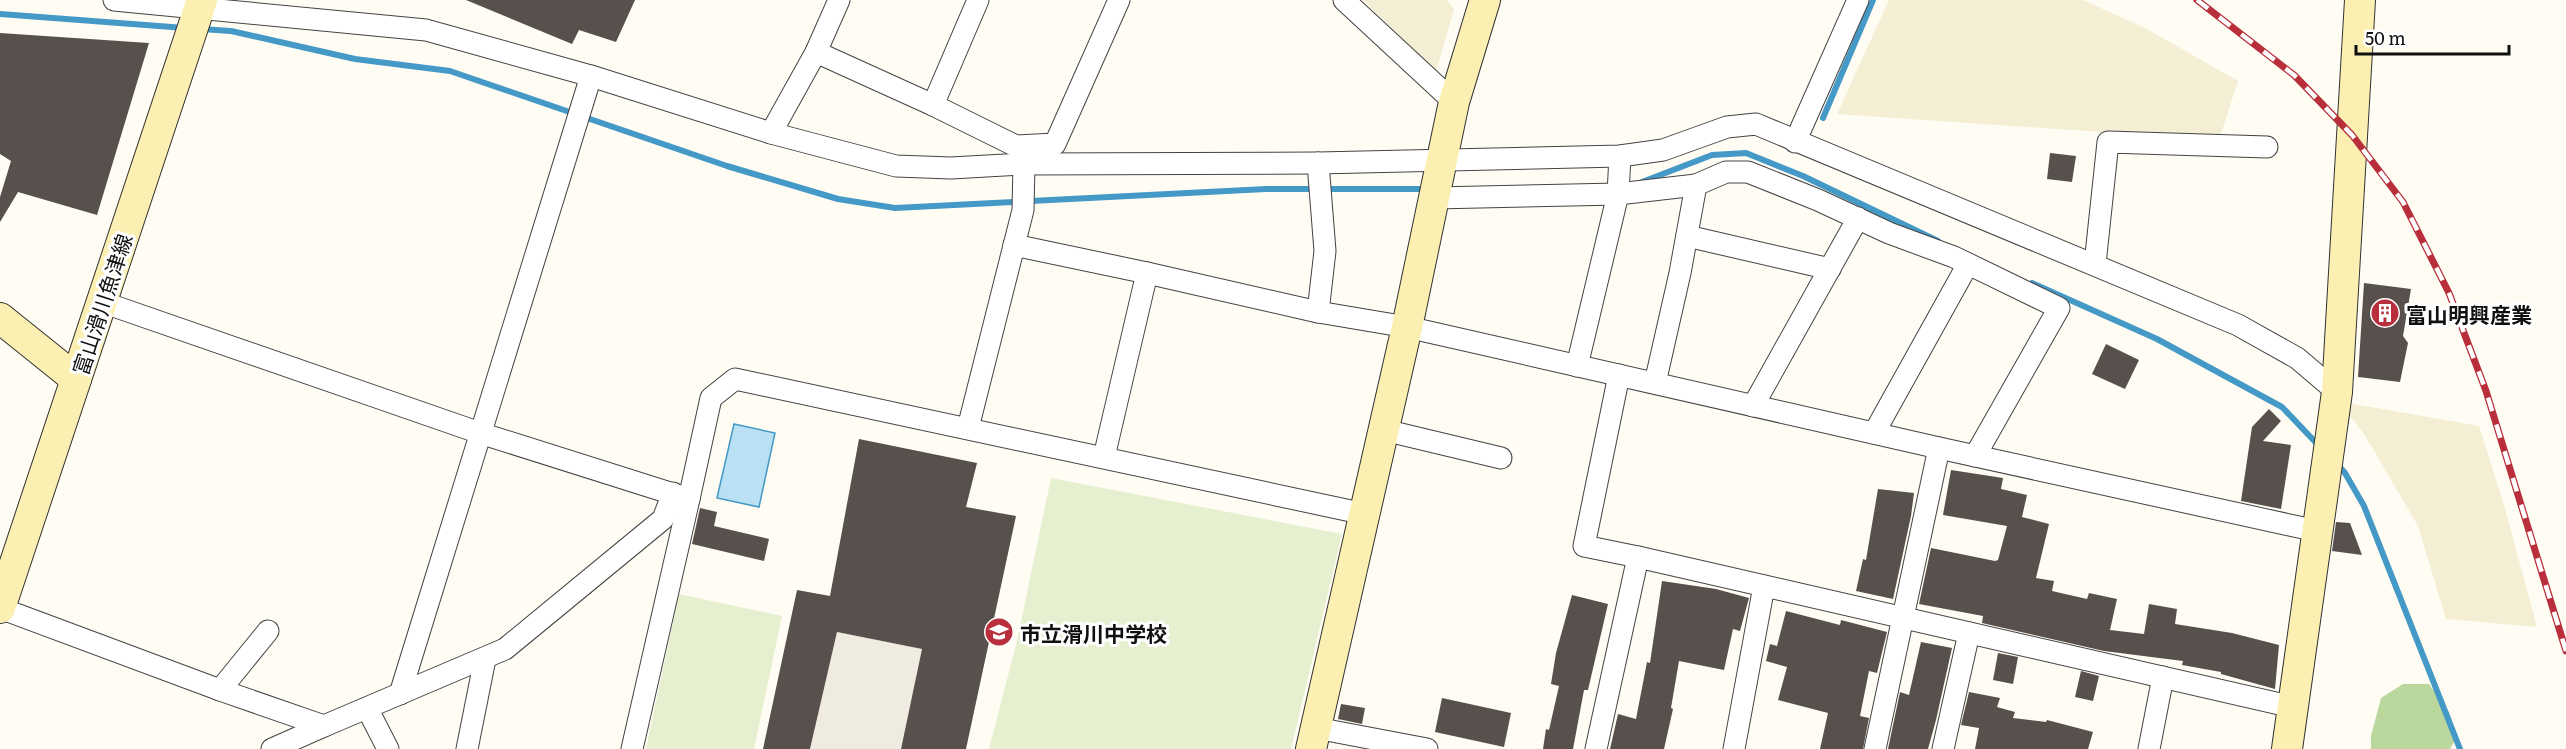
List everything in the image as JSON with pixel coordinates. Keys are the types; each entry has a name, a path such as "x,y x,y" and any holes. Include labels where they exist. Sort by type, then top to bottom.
{"street":[{"path":"114,0 201,4 426,30 591,76 771,134 896,166 951,168 1024,164 1442,162 1620,156 1663,150 1727,127 1756,124 2238,325 2297,358 2336,398"},
{"path":"771,134 816,52 839,0"},
{"path":"933,105 978,0"},
{"path":"816,52 933,105 1016,146 1055,144 1119,0"},
{"path":"1344,0 1454,102"},
{"path":"1427,749 1314,738 1407,327 1454,102 1485,0"},
{"path":"1795,142 1858,0"},
{"path":"2287,749 2336,398 2360,0"},
{"name":"富山滑川魚津線","path":"0,608 201,4"},
{"path":"400,693 591,76"},
{"path":"2095,264 2108,142 2267,147"},
{"path":"1577,366 1618,194 1620,156"},
{"path":"1318,163 1325,251 1318,312"},
{"path":"968,428 1023,210 1024,164"},
{"path":"1434,198 1618,194 1696,185 1726,172 1748,172 1968,264 2059,308 1975,456"},
{"path":"1655,383 1696,185"},
{"path":"1754,406 1858,218"},
{"path":"1687,236 1830,268"},
{"path":"1014,245 1318,312 1407,327 2317,531"},
{"path":"1874,433 1968,264"},
{"path":"1104,457 1147,273"},
{"path":"102,302 480,433 681,496"},
{"path":"0,318 76,379"},
{"path":"1619,375 1584,546 2293,707"},
{"path":"632,749 681,496 711,398 735,379 1365,514"},
{"path":"1384,430 1500,458"},
{"path":"1875,749 1939,448"},
{"path":"272,749 505,649 663,519 681,496"},
{"path":"1596,749 1638,557"},
{"path":"1734,749 1764,586"},
{"path":"0,608 324,726"},
{"path":"220,690 268,631"},
{"path":"1943,749 1969,633"},
{"path":"467,749 485,659"},
{"path":"2149,749 2163,677"},
{"path":"367,708 388,749"}],"shaded area":[{"path":"1363,0 1447,0 1454,9 1436,72"},
{"path":"1889,0 2083,0 2147,29 2238,81 2219,140 1837,114"},
{"path":"2348,403 2479,426 2504,505 2537,627 2446,619 2418,526 2363,432 2347,413"},
{"path":"837,632 922,649 901,749 810,749"}],"green space":[{"path":"1051,478 1342,534 1291,749 989,749 1017,641"},
{"path":"679,594 782,616 754,749 646,749"},
{"path":"2403,684 2429,684 2449,712 2457,737 2450,749 2371,749 2371,736 2381,698"}],"water":[{"path":"734,424 775,433 759,507 717,498"}],"building":[{"path":"466,0 635,0 616,42 579,30 572,44"},
{"path":"0,33 149,43 97,215 18,192 0,222 0,197 11,161 0,154"},
{"path":"2050,153 2076,156 2072,182 2047,179"},
{"name":"富山明興産業","path":"2364,283 2411,289 2403,336 2408,343 2400,382 2358,377"},
{"path":"2106,344 2139,360 2125,389 2092,374"},
{"path":"2269,409 2281,421 2263,441 2291,445 2281,509 2241,501 2252,427"},
{"path":"859,439 977,463 966,507 1016,516 966,749 901,749 922,649 837,632 810,749 763,749 797,590 830,596"},
{"path":"1951,470 2003,478 2001,489 2027,495 2022,517 2049,524 2036,578 2054,581 2052,591 2087,599 2089,593 2117,599 2110,630 2144,634 2149,604 2177,609 2175,624 2232,633 2279,645 2275,689 2221,674 2221,672 2182,665 2183,661 2104,651 1982,623 1983,616 1919,604 1931,548 1995,561 1998,560 2007,526 1943,515"},
{"path":"1878,489 1914,493 1893,599 1856,591 1863,559 1866,560"},
{"path":"700,508 717,512 714,526 769,539 764,561 692,544"},
{"path":"2336,522 2350,523 2362,555 2332,551"},
{"path":"1662,581 1716,589 1749,598 1740,631 1733,629 1724,670 1679,661 1671,708 1673,709 1664,749 1610,749 1618,714 1636,719 1647,662 1650,663"},
{"path":"1572,595 1608,604 1588,690 1584,690 1573,749 1543,749 1546,729 1549,730 1559,686 1551,684 1556,653"},
{"path":"1786,611 1840,625 1841,620 1887,632 1877,673 1869,671 1860,716 1869,718 1863,749 1820,749 1828,713 1778,700 1787,667 1766,661 1770,644 1777,646"},
{"path":"1921,642 1952,648 1928,749 1888,749 1900,692 1909,695"},
{"path":"1998,653 2018,657 2013,684 1993,680"},
{"path":"2081,671 2099,676 2093,701 2075,697"},
{"path":"1969,692 2000,698 1997,707 2015,712 2013,718 2046,722 2047,720 2093,732 2088,749 1975,749 1979,728 1961,725"},
{"path":"1442,698 1511,713 1504,747 1435,732"},
{"path":"1341,704 1365,708 1362,724 1338,719"}],"waterway":[{"path":"1823,118 1873,0"},
{"path":"0,14 185,28"},
{"path":"201,29 231,31 355,59 450,71 727,166 838,199 895,208 1266,189 1428,189"},
{"path":"1642,182 1712,155 1746,153 1803,176 1938,241"},
{"path":"2032,283 2157,339 2282,407 2320,447"},
{"path":"2338,465 2364,506 2460,749"}],"railway":[{"path":"2197,0 2294,75 2352,135 2403,202 2449,293 2486,391 2566,651"}],"place":[{"name":"富山明興産業","path":"2385,313"},
{"name":"市立滑川中学校","path":"999,632"}]}
